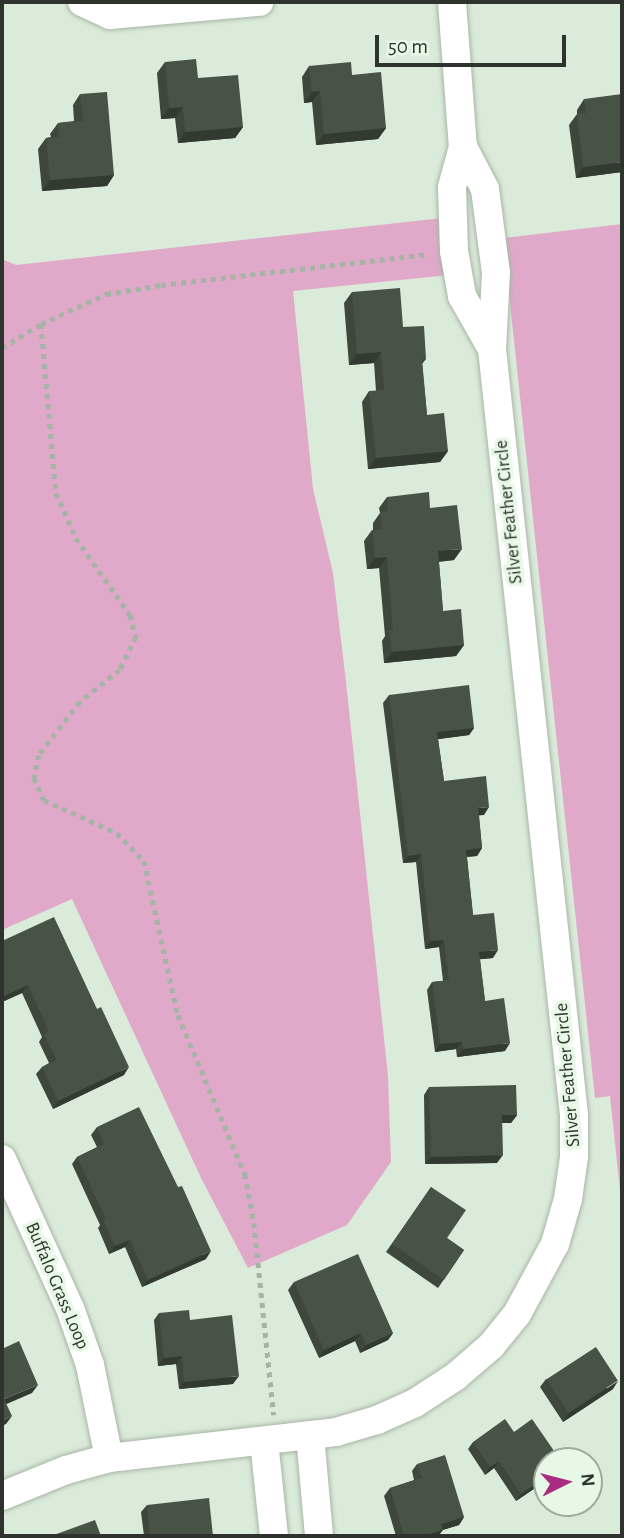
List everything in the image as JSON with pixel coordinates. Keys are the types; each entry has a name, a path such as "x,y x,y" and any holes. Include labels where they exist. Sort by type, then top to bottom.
{"street":[{"path":"82,2 110,15 259,2"},
{"name":"Silver Feather Circle","path":"452,2 463,147 452,187 454,251 462,296 492,349"},
{"name":"Silver Feather Circle","path":"2,1496 65,1470 109,1458 310,1435 377,1420 415,1403 455,1377 491,1346 517,1314 537,1282 555,1244 568,1199 574,1157 574,1115 492,349 496,273 485,189 463,147"},
{"name":"Buffalo Grass Loop","path":"2,1159 70,1308 90,1365 109,1458"},
{"path":"310,1435 319,1536"},
{"path":"270,1441 274,1536"}],"path":[{"path":"2,348 41,324 106,294 454,251"},
{"path":"41,324 56,493 76,538 130,615 136,636 120,670 80,702 39,755 34,778 44,800 117,833 144,861 178,1015 245,1174 254,1223 270,1441"}],"shaded area":[{"path":"443,218 449,275 293,291 313,489 333,573 346,682 388,1076 391,1162 347,1225 248,1268 201,1178 72,899 2,930 2,259 16,265"},
{"path":"622,224 622,1209 610,1096 595,1098 503,238"}],"building":[{"path":"196,59 198,78 238,75 243,127 185,132 183,107 169,108 165,62"},
{"path":"351,62 352,75 381,72 386,128 324,134 320,91 312,92 309,66"},
{"path":"107,92 114,175 50,180 46,138 59,137 58,123 83,121 80,94"},
{"path":"622,94 622,162 583,167 577,114 586,113 584,99"},
{"path":"400,288 403,327 424,326 426,359 422,359 427,415 444,413 448,451 376,458 369,391 384,390 381,352 357,354 352,292"},
{"path":"429,492 430,508 457,505 462,549 438,551 443,611 461,609 464,645 392,652 389,630 393,630 387,557 375,558 372,530 382,529 380,512 388,511 387,497"},
{"path":"469,685 474,728 437,732 444,781 486,776 489,807 478,808 482,848 466,850 473,915 494,913 498,950 479,952 485,1001 504,998 510,1043 463,1049 462,1042 440,1044 432,982 449,980 444,940 430,941 421,854 408,856 389,695"},
{"path":"54,917 97,1009 101,1007 129,1067 58,1101 42,1067 57,1060 44,1034 49,1032 28,985 2,997 2,953 5,952 2,941"},
{"path":"516,1085 517,1115 502,1115 503,1155 431,1157 429,1087"},
{"path":"139,1107 178,1187 182,1186 211,1251 148,1280 130,1240 115,1246 103,1220 106,1219 77,1157 104,1144 97,1127"},
{"path":"431,1187 466,1210 447,1238 464,1250 444,1280 392,1244"},
{"path":"358,1254 393,1333 366,1345 361,1333 324,1350 294,1282"},
{"path":"189,1310 190,1320 232,1315 239,1376 184,1382 182,1356 164,1358 159,1313"},
{"path":"19,1341 38,1385 4,1399 12,1416 2,1421 2,1349"},
{"path":"596,1347 618,1381 568,1413 547,1379"},
{"path":"505,1419 514,1432 532,1419 551,1447 533,1447 533,1486 521,1494 499,1461 490,1467 473,1442"},
{"path":"445,1455 464,1517 441,1524 443,1530 422,1536 404,1536 390,1488 422,1478 417,1464"},
{"path":"209,1498 213,1536 150,1536 147,1505"},
{"path":"95,1520 101,1536 51,1536"}]}
